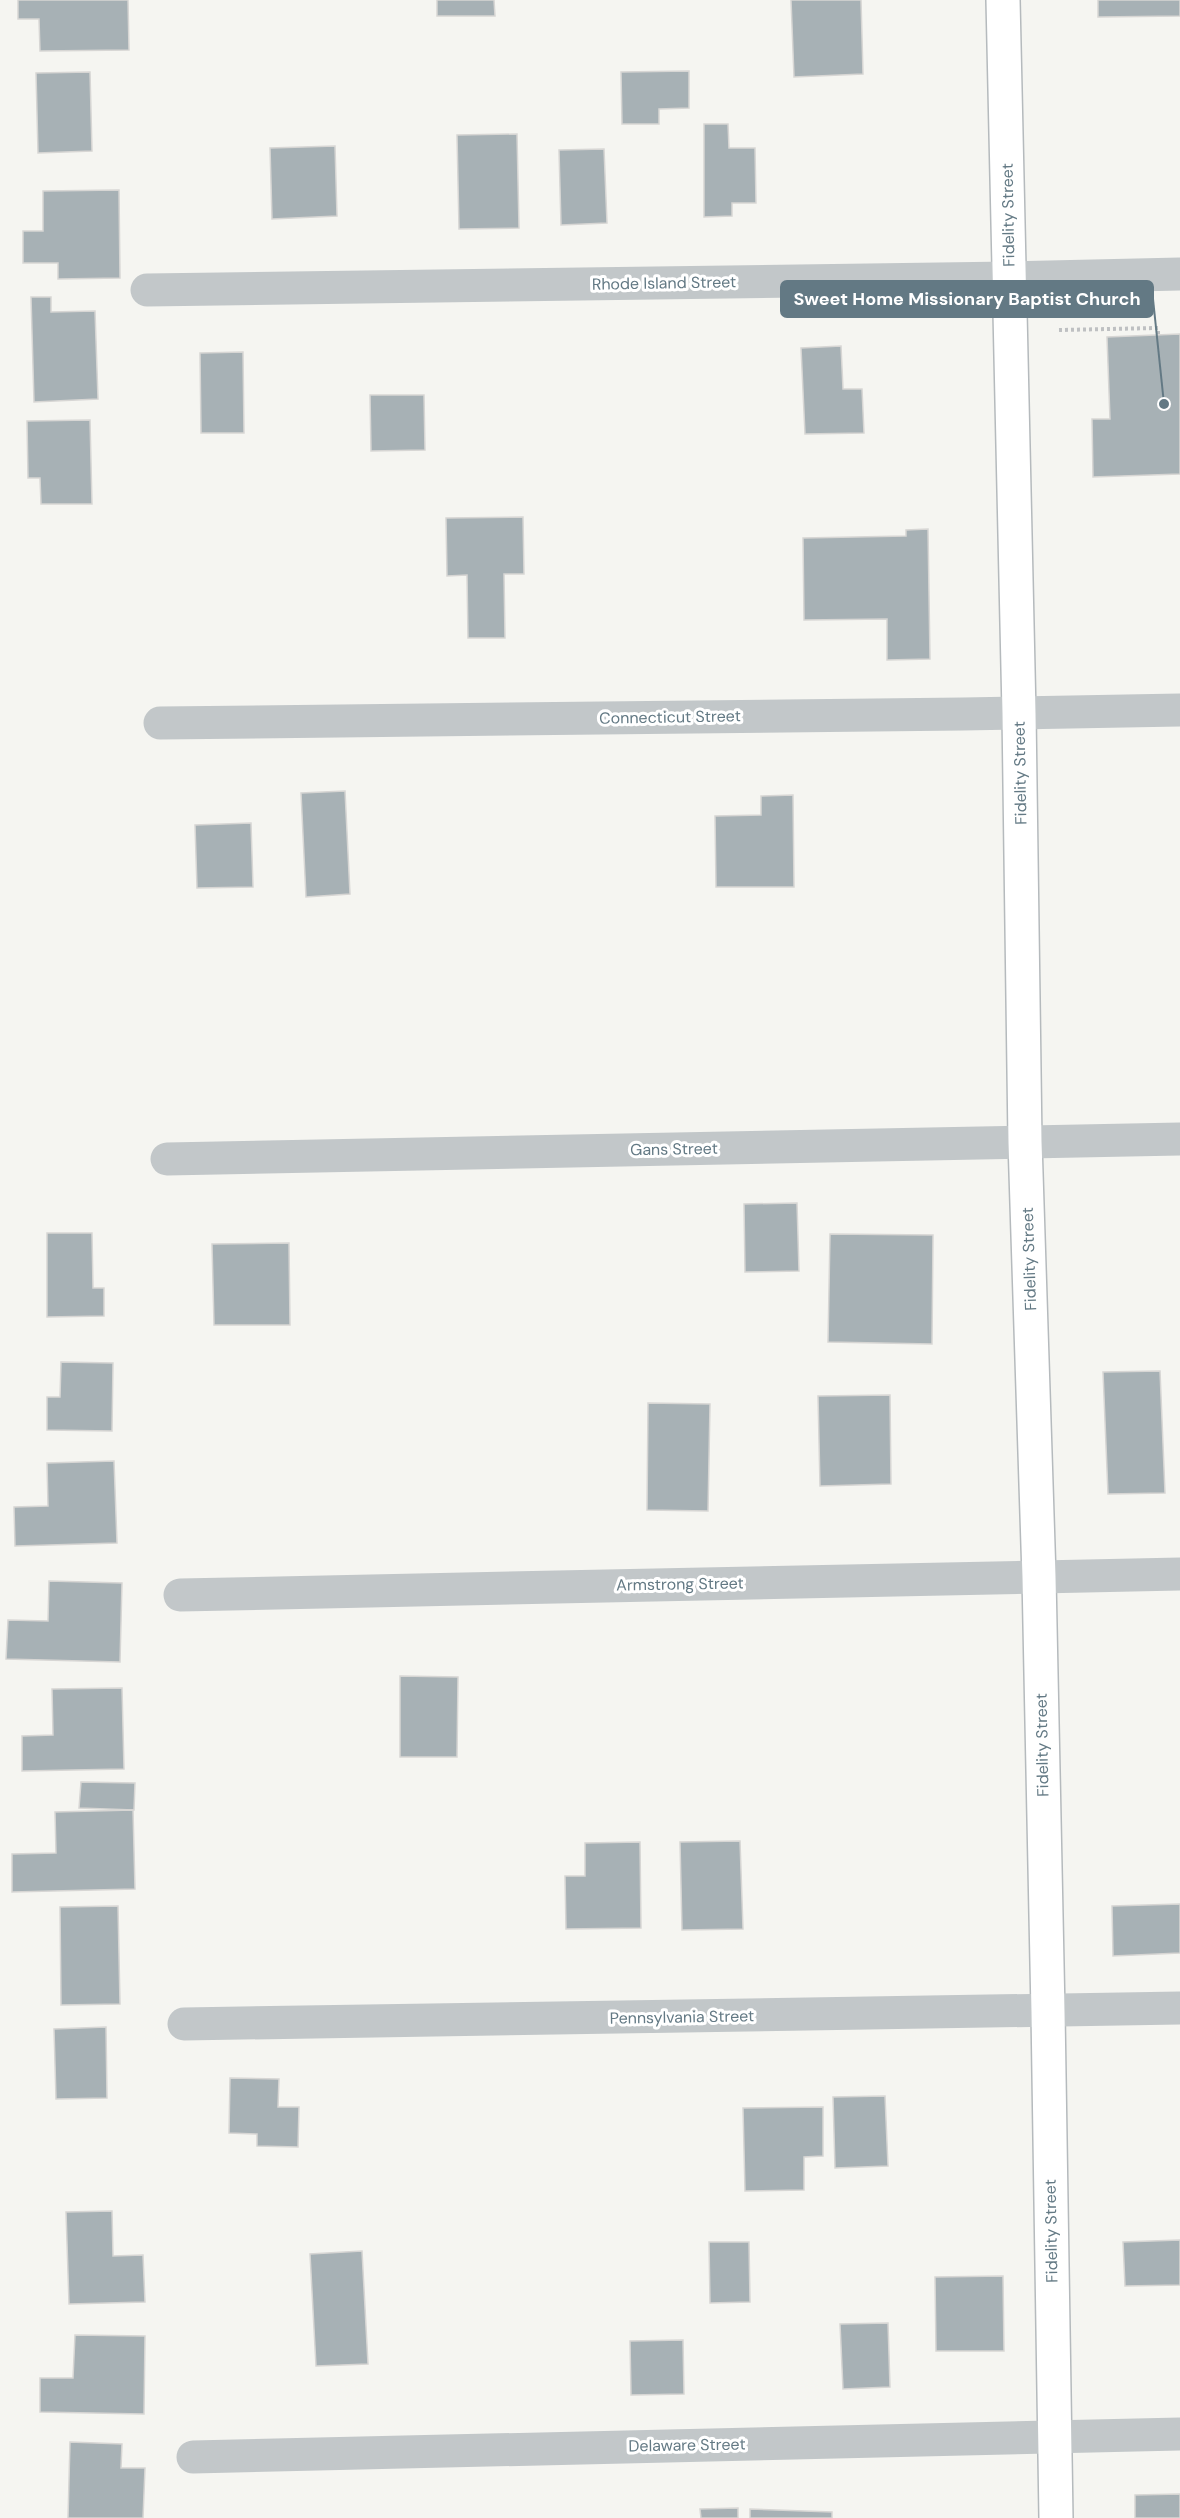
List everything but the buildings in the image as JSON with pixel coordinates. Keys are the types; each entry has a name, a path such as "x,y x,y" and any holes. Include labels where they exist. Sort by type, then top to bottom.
{"main road":[{"name":"Fidelity Street","path":"1003,0 1019,713 1025,1142 1039,1577 1056,2518"}],"street":[{"name":"Rhode Island Street","path":"147,290 1009,279 1180,274"},
{"name":"Connecticut Street","path":"160,723 1180,710"},
{"name":"Gans Street","path":"167,1159 1180,1139"},
{"name":"Armstrong Street","path":"180,1594 1180,1574"},
{"name":"Pennsylvania Street","path":"184,2024 1048,2012 1180,2008"},
{"name":"Delaware Street","path":"193,2457 1180,2434"}],"path":[{"path":"1059,330 1158,328 1158,335"}],"place":[{"name":"Sweet Home Missionary Baptist Church","path":"1164,404"}]}
